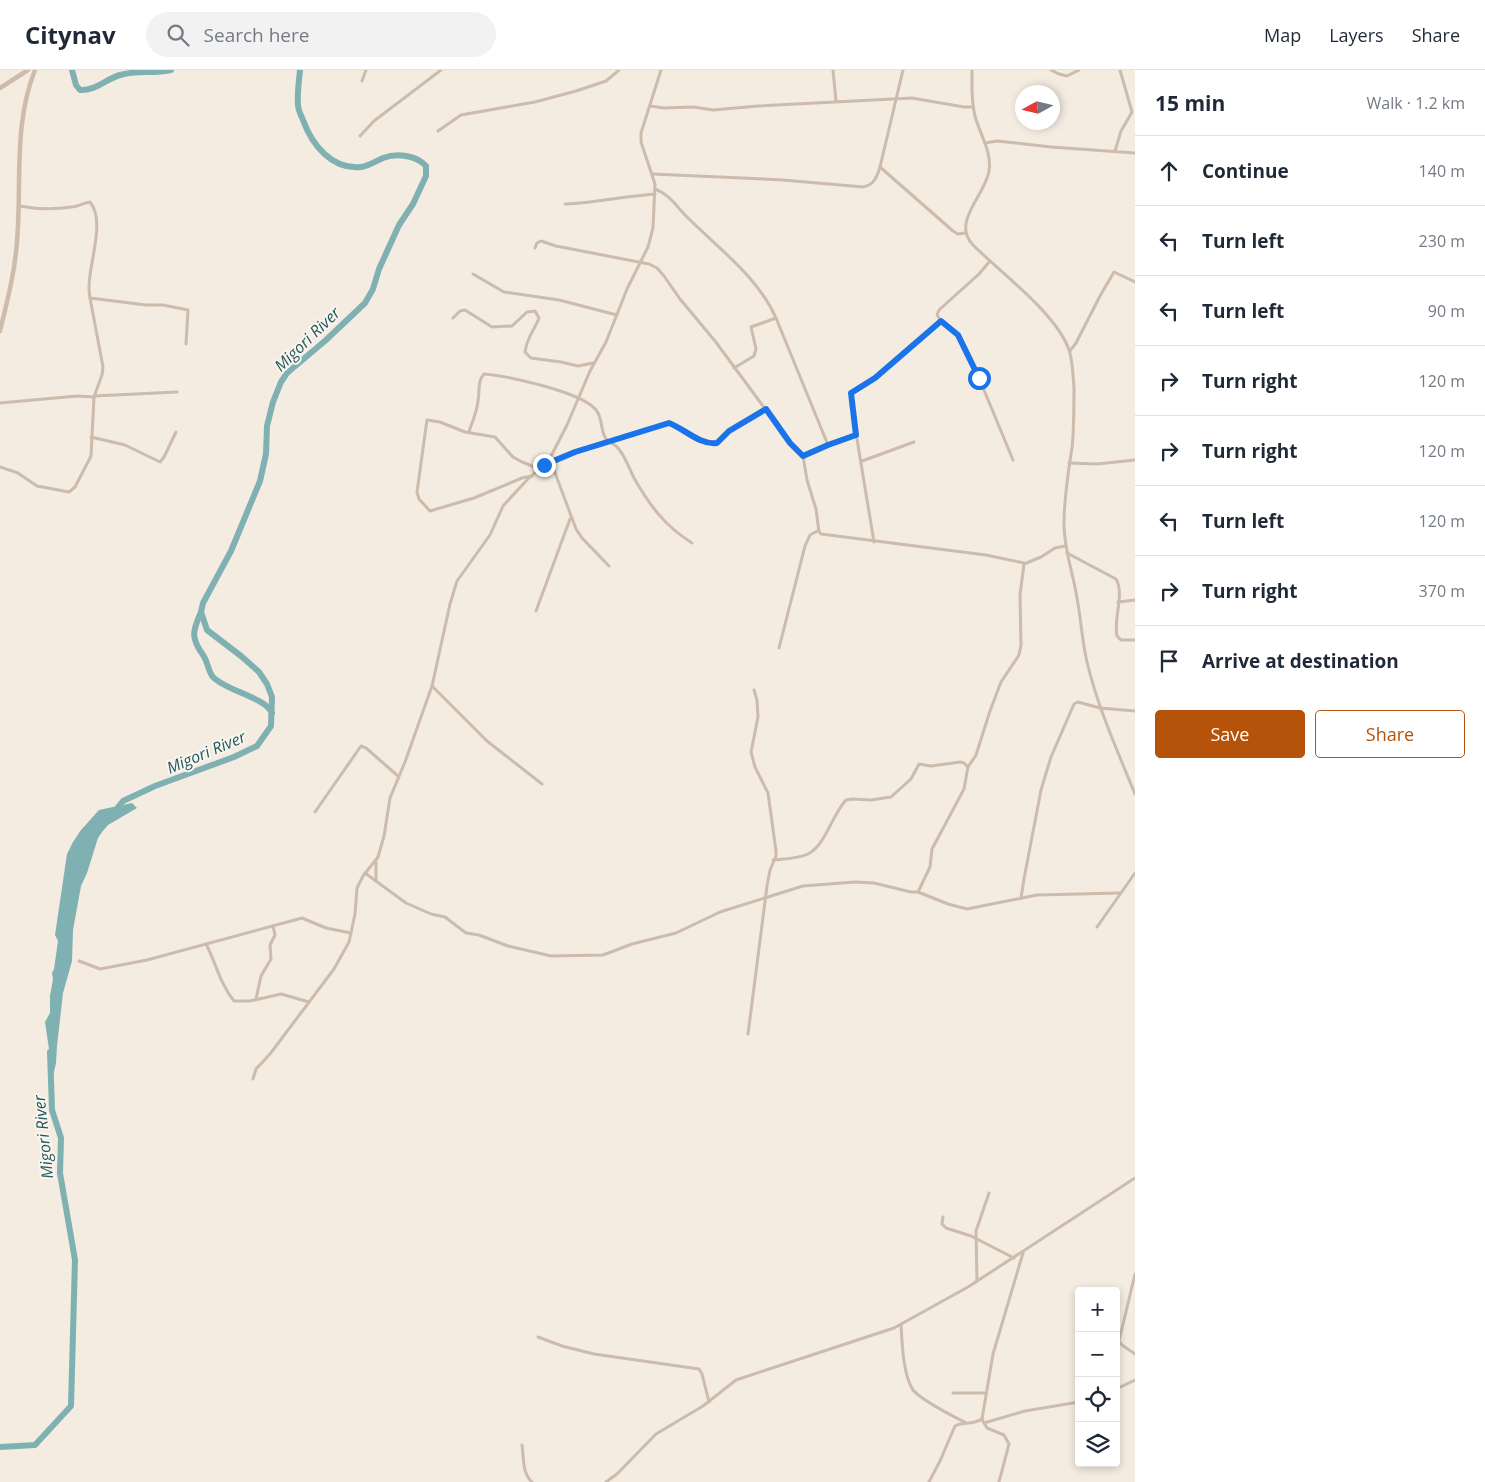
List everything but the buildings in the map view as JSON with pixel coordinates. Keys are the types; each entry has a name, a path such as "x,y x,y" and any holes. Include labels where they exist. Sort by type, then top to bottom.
{"street":[{"path":"0,88 28,70"},
{"path":"0,332 16,256 21,124 28,88 35,70"},
{"path":"362,81 366,70"},
{"path":"360,136 374,121 441,70"},
{"path":"438,130 461,115 535,102 576,91 606,81 619,70"},
{"path":"376,881 376,862 384,836 390,798 432,686 452,595 457,581 490,535 503,506 549,460 555,451 649,244 652,234 655,191 653,174 641,138 661,70"},
{"path":"833,70 836,101"},
{"path":"653,174 790,180 863,186 874,181 880,167 903,70"},
{"path":"972,70 973,107 990,163 985,186 967,218 965,233 970,241 1044,312 1059,332 1069,351 1074,401 1073,437 1064,521 1065,546 1078,602 1085,655 1100,708 1135,794"},
{"path":"1051,70 1066,76 1079,70"},
{"path":"1115,152 1121,132 1132,112 1120,70"},
{"path":"650,106 664,108 694,107 713,110 836,101 922,99 973,107"},
{"path":"985,142 997,141 1135,153"},
{"path":"880,167 949,228 958,234 965,233"},
{"path":"565,204 587,204 655,191 670,199 748,277 768,303 776,318 828,445"},
{"path":"0,467 18,473 37,486 71,492 91,456 94,396 102,375 103,364 97,343 90,298 89,283 96,228 95,212 91,204 86,203 73,207 51,209 19,206"},
{"path":"535,248 542,241 556,246 641,262 660,271 680,300 715,341 790,443 803,456 820,533 1024,563 1041,557 1055,548 1065,546"},
{"path":"990,261 979,274 938,311 937,315 960,338 1013,460"},
{"path":"1069,351 1076,343 1114,272 1135,282"},
{"path":"474,274 504,292 559,300 617,315"},
{"path":"90,298 163,305 188,310 186,344"},
{"path":"453,318 460,311 465,310 488,326 508,327 514,325 527,312 535,311 538,313 539,318 529,336 525,351 528,356 578,366 594,363"},
{"path":"734,368 754,356 756,349 751,327 776,318"},
{"path":"874,542 851,393 875,378 941,321"},
{"path":"469,432 479,400 480,381 484,374 529,382 579,398 596,410 601,420 605,438 620,450 641,490 656,512 672,530 692,543"},
{"path":"0,403 77,396 177,392"},
{"path":"544,465 575,452 669,423 708,443 716,443 729,431 766,409"},
{"path":"532,476 522,478 468,500 433,510 427,509 419,499 417,492 427,420 497,438 513,457 540,469"},
{"path":"91,437 125,445 160,462 176,432"},
{"path":"803,456 856,435"},
{"path":"862,461 914,442"},
{"path":"1069,463 1098,464 1135,460"},
{"path":"550,462 571,518 582,538 609,566"},
{"path":"536,611 571,518"},
{"path":"779,648 806,546 810,535 819,530"},
{"path":"1067,552 1116,579 1119,587 1116,627 1118,638 1121,640 1135,640"},
{"path":"918,892 930,867 933,846 964,789 968,767 976,755 1001,682 1021,651 1020,595 1024,563"},
{"path":"1118,602 1135,600"},
{"path":"432,686 487,741 542,784"},
{"path":"748,1034 769,873 776,856 768,793 755,767 751,752 758,717 758,706 754,690"},
{"path":"1022,898 1041,790 1051,757 1075,703 1080,702 1100,708 1135,711"},
{"path":"315,812 361,746 366,748 398,776"},
{"path":"773,860 809,853 818,845 846,800 871,800 891,797 911,779 916,766 919,764 931,766 960,762 968,767"},
{"path":"253,1080 256,1069 270,1054 334,969 349,942 357,888 365,873 376,862"},
{"path":"365,873 406,903 431,914 446,918 466,933 479,935 508,946 551,956 603,955 632,944 676,933 714,914 803,886 855,882 878,883 911,892 918,892 948,904 967,909 1054,894 1120,893"},
{"path":"1097,928 1135,874"},
{"path":"79,961 100,969 107,968 147,960 302,918 326,928 351,933"},
{"path":"256,999 261,976 271,959 270,945 275,935 273,926"},
{"path":"206,944 217,971 232,999 239,1002 281,994 309,1002"},
{"path":"606,1482 617,1474 656,1434 709,1402 729,1384 740,1378 844,1346 901,1324 1023,1253 1135,1178"},
{"path":"977,1281 977,1226 989,1192"},
{"path":"943,1217 942,1224 946,1228 976,1239 1014,1258"},
{"path":"999,1482 1009,1444 1004,1435 989,1429 983,1421 986,1393 997,1339 1023,1253"},
{"path":"1135,1274 1119,1341 1122,1346 1135,1354"},
{"path":"901,1324 905,1363 913,1389 920,1396 966,1423"},
{"path":"538,1337 562,1346 594,1354 699,1369 709,1402"},
{"path":"1120,1387 1135,1380"},
{"path":"953,1393 986,1393"},
{"path":"929,1482 943,1456 954,1428 959,1424 1075,1403"},
{"path":"522,1445 526,1474 532,1482"}],"water":[{"path":"132,803 137,808 108,825 98,838 81,886 73,930 72,961 63,993 53,1076 45,1022 50,1013 52,973 58,941 55,935 67,854 81,830 99,810"}],"waterway":[{"name":"Migori River","path":"72,70 76,85 80,90 91,89 115,77 126,74 171,70"},
{"name":"Migori River","path":"115,811 123,801 155,786 234,757 257,746 271,726 272,697 267,684 259,672 207,630 201,612 203,603 231,551 260,481 266,454 267,426 273,402 281,382 287,373 365,303 373,289 379,269 399,225 413,204 426,176 426,166 412,157 388,156 370,165 351,167 332,160 324,154 312,138 298,109 300,70"},
{"path":"201,612 194,635 196,644 205,658 213,677 219,682 254,698 268,707 272,713"},
{"name":"Migori River","path":"0,1447 35,1445 71,1406 75,1260 60,1173 61,1138 52,1110 50,1052"}],"route":[{"path":"544,465 567,454 669,423 708,443 717,443 729,431 766,409 790,443 803,456 856,435 851,393 885,370 941,321 958,335 979,378"}]}
